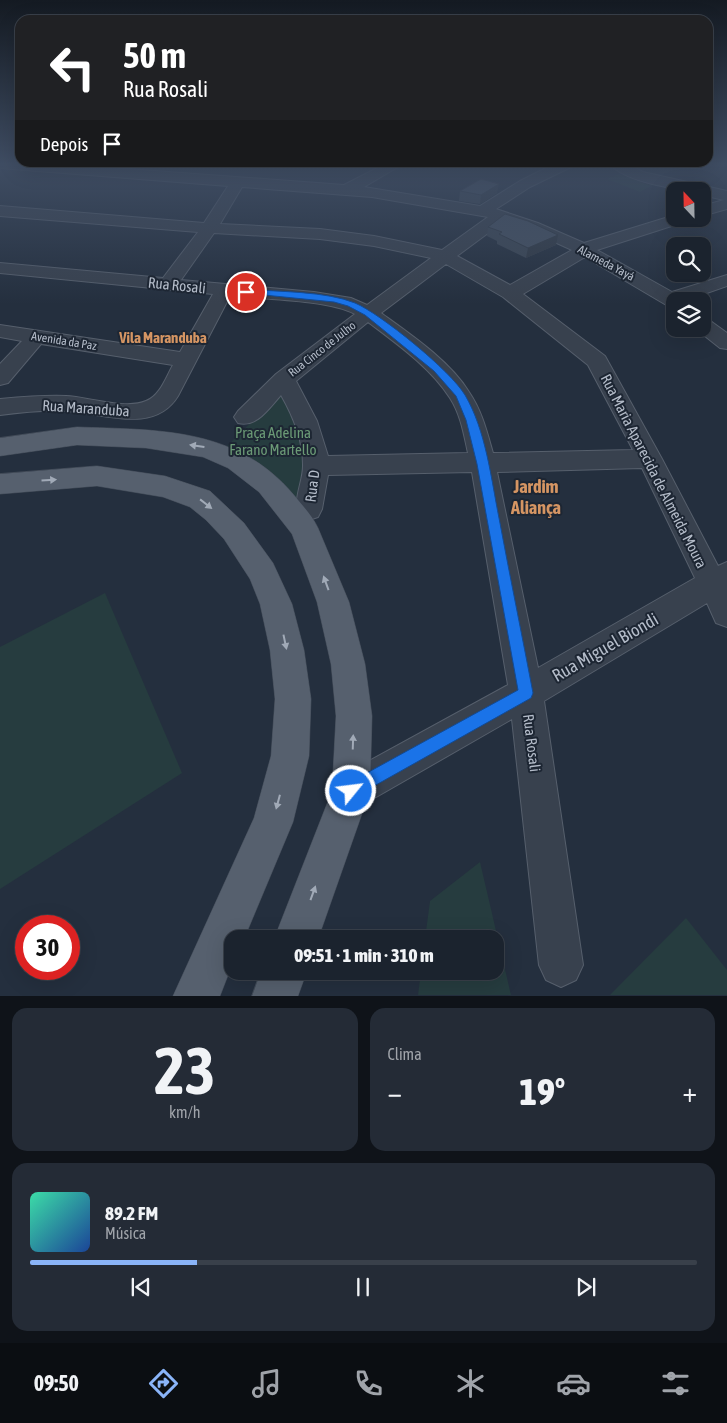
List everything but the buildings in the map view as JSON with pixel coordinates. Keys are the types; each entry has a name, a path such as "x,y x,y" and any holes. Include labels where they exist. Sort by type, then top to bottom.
{"main road":[{"path":"0,447 77,436 146,439 207,448 237,461 269,485 304,528 333,602 348,664 354,716 351,791 299,930"},
{"path":"0,484 97,476 165,487 200,499 234,531 262,572 276,604 287,650 293,699 290,756 273,822 196,996"},
{"path":"275,996 281,980"}],"street":[{"path":"169,283 220,210"},
{"name":"Alameda Yayá","path":"479,210 532,226 584,249 666,297"},
{"name":"Rua Maria Aparecida de Almeida Moura","path":"0,211 209,228 320,234 374,241 445,256 510,294 596,361 719,580 727,613"},
{"name":"Rua Cinco de Julho","path":"246,417 284,378 368,313 500,216"},
{"path":"510,294 584,249 666,223"},
{"name":"Rua Rosali","path":"0,268 169,283 334,300 351,304 368,313 437,368 460,395 472,420 483,464 526,693 561,964"},
{"path":"696,292 727,280"},
{"name":"Rua Maranduba","path":"0,407 20,404 70,404 135,412 149,409 159,404 167,396 224,290"},
{"path":"711,330 727,342"},
{"name":"Avenida da Paz","path":"0,331 187,360"},
{"path":"0,378 36,337"},
{"name":"Rua D","path":"284,378 309,432 316,466 310,509"},
{"path":"316,466 650,459"},
{"name":"Rua Miguel Biondi","path":"351,791 526,693 719,580"}],"green space":[{"name":"Praça Adelina Farano Martello","path":"285,389 309,461 295,512 264,468 227,446"},
{"path":"105,593 182,773 0,889 0,647"},
{"path":"480,862 496,930 426,930 430,901"},
{"path":"686,918 727,970 727,995 610,995"},
{"path":"504,965 511,995 418,995 420,980 504,980"}],"district":[{"name":"Vila Maranduba","path":"163,337"},
{"name":"Jardim Aliança","path":"536,496"}],"route":[{"path":"246,292 334,300 351,304 368,313 402,338 437,368 460,395 472,420 483,464 526,693 351,791"}]}
